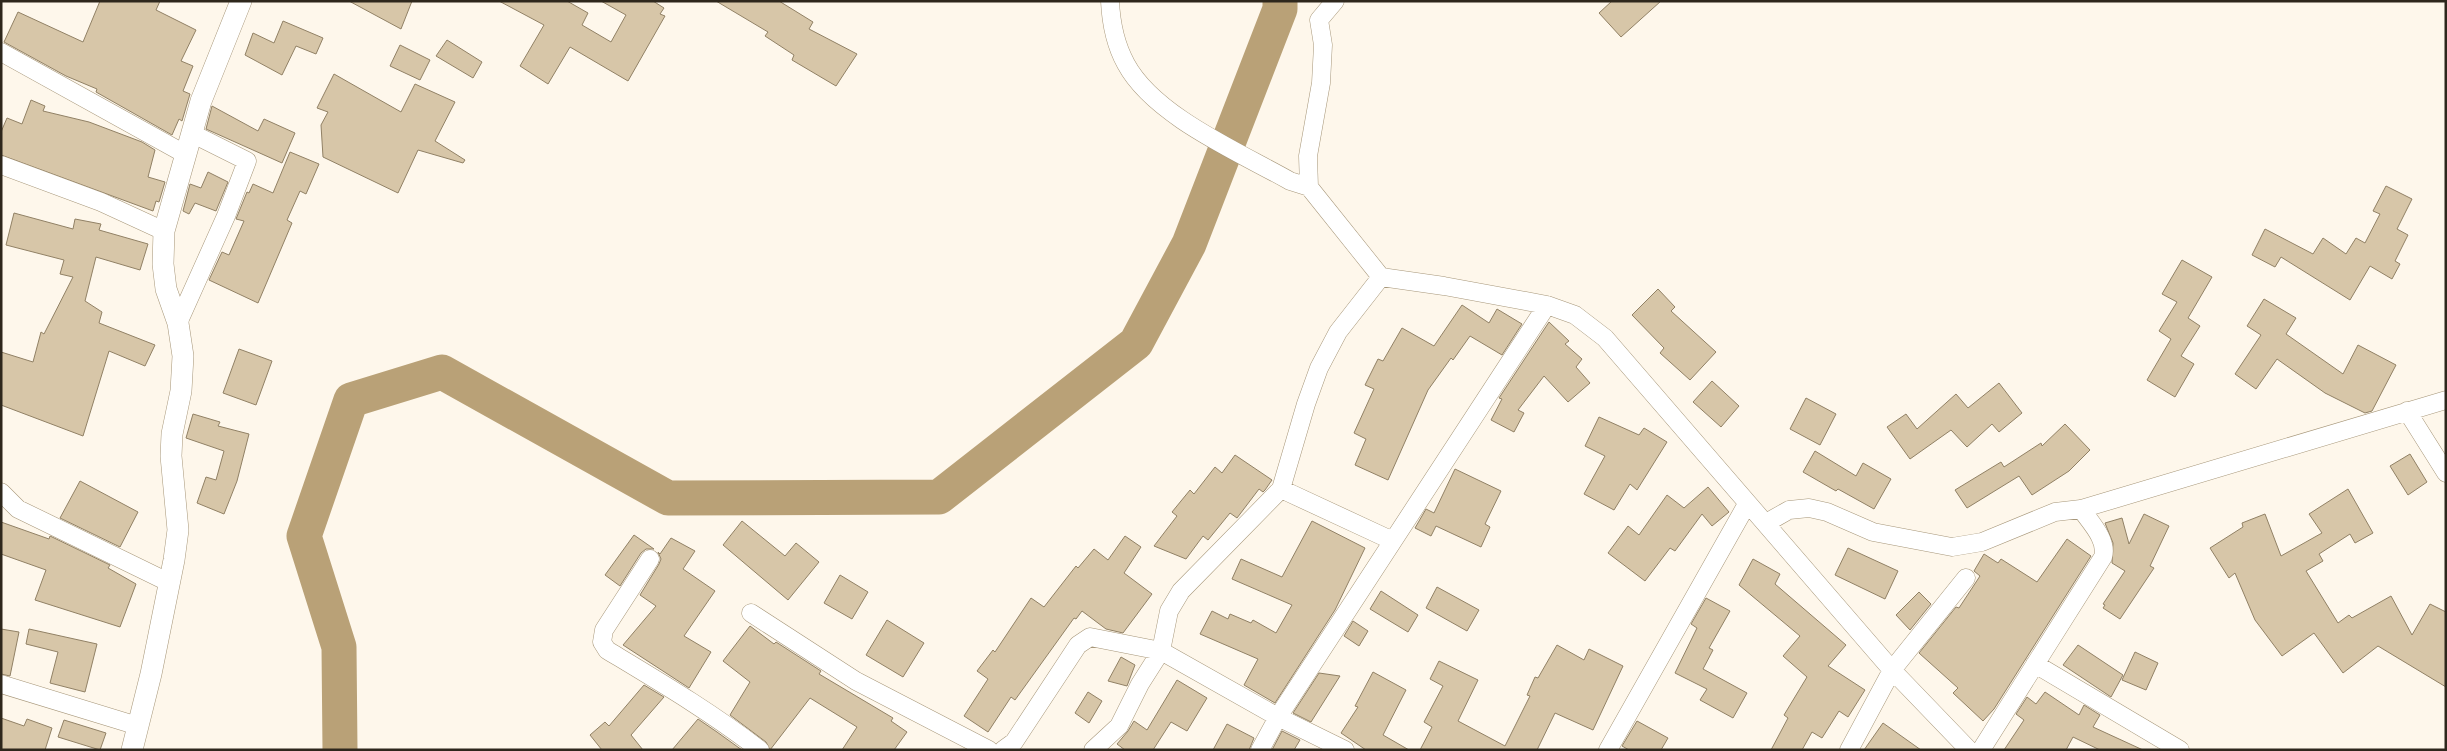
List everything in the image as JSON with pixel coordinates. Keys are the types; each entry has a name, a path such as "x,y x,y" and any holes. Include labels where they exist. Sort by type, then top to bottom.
{"street":[{"path":"132,750 178,530 171,456 172,434 184,356 178,323 166,289 163,264 164,231 191,133 241,1"},
{"path":"1110,1 1116,41 1126,65 1145,90 1180,119 1290,180 1309,187 1381,277 1444,286 1547,305 1575,315 1605,338 1747,504 1902,657 1969,750"},
{"path":"1309,187 1308,156 1321,83 1323,44 1320,20 1333,4"},
{"path":"1,52 185,154"},
{"path":"178,323 226,216 247,161 191,133"},
{"path":"1,165 101,202 164,231"},
{"path":"1093,750 1118,726 1140,684 1161,651 1169,611 1180,591 1281,489 1306,404 1319,368 1338,332 1381,277"},
{"path":"1260,750 1278,717 1547,305"},
{"path":"1766,523 1789,510 1809,508 1828,512 1873,532 1952,547 1982,542 2055,512 2081,509 2446,400"},
{"path":"2408,411 2446,473"},
{"path":"1281,489 1393,541"},
{"path":"1,492 18,509 168,582"},
{"path":"1608,750 1747,504"},
{"path":"1981,750 2105,550 2104,543 2081,509"},
{"path":"650,559 604,630 602,642 607,650 687,697 725,722 760,750"},
{"path":"1848,750 1902,657 1966,578"},
{"path":"751,613 856,681 988,750"},
{"path":"1003,750 1014,742 1046,692 1084,640 1090,637 1161,651 1278,717 1345,750"},
{"path":"2035,664 2180,750"},
{"path":"1,684 138,726"}],"building":[{"path":"100,1 160,1 156,10 196,30 181,61 193,66 183,91 190,94 182,121 179,119 172,135 96,92 97,89 66,76 4,42 18,12 83,42"},
{"path":"349,1 412,1 401,29"},
{"path":"499,1 567,1 588,13 582,25 611,42 626,15 601,1 653,1 664,8 660,14 665,16 628,81 570,47 548,84 520,66 544,25"},
{"path":"716,1 779,1 813,22 809,29 857,54 836,86 792,60 794,55 765,36 768,32"},
{"path":"1612,1 1661,1 1621,37 1599,13"},
{"path":"283,21 323,38 316,54 296,46 282,75 245,55 253,33 274,43"},
{"path":"447,40 482,62 473,78 436,56"},
{"path":"400,45 430,60 420,80 390,66"},
{"path":"334,74 401,112 415,84 455,102 435,141 465,160 463,163 418,150 398,193 323,157 321,125 328,112 317,108"},
{"path":"31,100 45,106 43,111 89,122 142,142 155,150 148,177 165,182 159,202 156,201 153,211 1,155 1,132 7,118 22,124"},
{"path":"212,106 258,131 264,119 295,133 282,163 206,129"},
{"path":"290,152 319,164 306,194 300,191 287,220 292,223 258,303 209,280 222,252 229,255 244,221 236,219 247,192 249,193 253,184 273,193"},
{"path":"208,172 228,182 216,211 195,203 189,214 183,211 190,184 201,188"},
{"path":"2386,186 2412,199 2397,229 2408,235 2395,261 2400,264 2392,279 2370,266 2350,300 2281,257 2275,267 2252,255 2265,229 2313,254 2323,238 2346,254 2356,238 2365,243 2380,214 2373,211"},
{"path":"14,213 73,229 75,219 101,224 99,230 148,244 140,270 96,257 85,301 102,312 99,323 155,345 145,366 109,351 83,436 1,405 1,352 33,362 41,332 44,334 73,277 60,274 64,260 6,245"},
{"path":"2182,260 2212,277 2188,318 2200,326 2181,356 2194,364 2175,397 2147,380 2171,339 2159,331 2177,302 2162,294"},
{"path":"1658,289 1675,307 1671,311 1716,352 1690,380 1660,353 1664,348 1632,315"},
{"path":"2264,299 2296,318 2286,334 2343,374 2358,345 2396,365 2372,411 2365,413 2325,393 2277,359 2256,389 2235,374 2261,335 2247,326"},
{"path":"1462,305 1489,323 1497,309 1522,324 1502,355 1470,336 1453,360 1451,358 1428,390 1388,480 1355,465 1366,439 1354,433 1374,389 1365,385 1378,359 1383,361 1402,328 1434,346"},
{"path":"1549,322 1569,341 1565,344 1582,359 1576,367 1590,383 1568,402 1544,376 1518,410 1524,413 1514,432 1491,420 1502,399 1499,398"},
{"path":"239,349 272,361 256,405 223,393"},
{"path":"1712,381 1739,406 1721,427 1693,402"},
{"path":"1999,383 2022,413 1999,432 1992,424 1967,447 1951,430 1910,459 1887,427 1906,414 1917,429 1956,394 1968,408"},
{"path":"1806,398 1836,414 1820,445 1790,429"},
{"path":"193,414 220,422 218,426 249,434 237,481 224,514 197,503 206,477 216,480 224,451 186,438"},
{"path":"1599,417 1639,435 1644,428 1667,442 1637,490 1630,484 1614,510 1584,494 1605,456 1585,446"},
{"path":"2065,424 2090,450 2069,471 2032,495 2019,476 1967,508 1955,490 2001,462 2004,467 2041,443 2042,446"},
{"path":"1815,451 1856,476 1863,463 1891,479 1874,509 1838,489 1836,491 1803,472"},
{"path":"2410,454 2427,482 2408,495 2390,466"},
{"path":"1235,455 1272,480 1265,490 1263,492 1259,489 1237,518 1230,513 1208,540 1203,536 1186,559 1154,546 1177,516 1172,512 1190,490 1194,494 1215,467 1222,473"},
{"path":"1455,469 1501,491 1485,524 1490,527 1481,547 1436,526 1431,536 1415,528 1426,509 1434,513"},
{"path":"80,481 138,512 120,547 60,518"},
{"path":"1708,487 1729,512 1712,526 1702,514 1675,551 1670,548 1645,581 1608,553 1628,526 1639,535 1667,495 1684,508"},
{"path":"2348,489 2373,533 2355,543 2350,534 2319,554 2323,561 2306,571 2338,623 2349,615 2352,618 2391,596 2412,635 2430,604 2446,612 2446,687 2378,646 2343,673 2314,633 2282,656 2255,620 2235,573 2229,578 2210,548 2243,527 2242,523 2265,514 2281,556 2322,533 2309,514"},
{"path":"2144,514 2169,526 2150,566 2154,568 2120,619 2103,608 2105,605 2103,604 2125,571 2112,563 2113,543 2105,523 2122,518 2129,544"},
{"path":"742,521 785,556 796,543 819,562 788,600 723,545"},
{"path":"1312,521 1365,548 1335,610 1275,703 1244,685 1258,659 1200,634 1212,611 1228,619 1230,614 1251,623 1253,620 1276,633 1292,605 1232,579 1241,559 1282,577"},
{"path":"1,522 49,539 50,536 110,565 108,568 136,584 120,627 35,600 46,570 1,554"},
{"path":"634,535 654,549 646,549 641,553 620,586 605,575"},
{"path":"1125,536 1141,547 1124,573 1152,594 1123,633 1106,629 1082,611 1076,619 1074,618 1015,700 1011,697 988,732 964,716 988,679 977,671 993,650 995,652 1031,598 1044,607 1076,566 1078,568 1094,549 1108,560"},
{"path":"671,538 695,551 683,569 715,591 684,636 711,652 689,688 623,645 656,606 640,595 659,564 661,559 658,552 660,554"},
{"path":"2067,539 2091,556 1994,709 1983,721 1953,693 1958,688 1919,653 1956,607 1959,608 1980,576 1974,571 1984,554 1998,563 2001,559 2037,582"},
{"path":"1848,548 1898,571 1885,599 1835,575"},
{"path":"1753,559 1780,574 1775,584 1846,645 1828,666 1865,690 1848,717 1839,711 1822,738 1812,732 1802,750 1771,750 1788,718 1784,715 1807,677 1783,656 1800,636 1739,585"},
{"path":"840,575 868,592 852,619 824,603"},
{"path":"1437,587 1479,610 1467,631 1426,608"},
{"path":"1381,591 1418,615 1408,632 1370,609"},
{"path":"1919,592 1931,604 1910,630 1896,615"},
{"path":"1706,598 1730,611 1709,648 1713,650 1703,669 1747,693 1733,718 1700,700 1707,689 1675,673 1697,628 1691,624"},
{"path":"887,620 924,643 903,677 866,655"},
{"path":"1353,621 1368,631 1359,646 1344,636"},
{"path":"750,626 774,644 776,642 821,671 819,674 893,718 891,721 907,732 894,750 842,750 857,727 810,698 770,750 766,742 730,715 750,682 723,661"},
{"path":"1,629 19,632 10,676 1,674"},
{"path":"29,629 97,644 85,692 50,683 58,652 26,644"},
{"path":"1557,645 1584,660 1589,649 1623,666 1593,730 1555,713 1537,750 1420,750 1432,727 1424,722 1443,686 1430,679 1439,661 1478,680 1458,721 1505,746 1530,696 1527,695 1535,677 1538,678"},
{"path":"2078,645 2123,675 2111,697 2063,665"},
{"path":"2135,652 2158,663 2146,690 2122,680"},
{"path":"1121,657 1135,665 1127,686 1108,681"},
{"path":"1373,672 1406,690 1383,735 1409,750 1366,750 1341,733 1358,707 1355,706"},
{"path":"1319,673 1340,676 1311,722 1293,713"},
{"path":"1177,680 1207,698 1187,731 1171,722 1153,750 1125,750 1117,744 1134,721 1147,730"},
{"path":"644,685 664,697 631,735 643,750 602,750 590,735 605,722 609,726"},
{"path":"1088,692 1102,701 1089,723 1075,713"},
{"path":"2045,692 2079,715 2084,705 2100,715 2093,727 2143,750 2100,750 2073,737 2066,750 2004,750 2024,720 2016,714 2027,697 2036,704"},
{"path":"1,718 24,726 27,719 52,728 45,750 1,750"},
{"path":"698,719 717,732 742,750 672,750"},
{"path":"64,720 106,733 100,750 58,737"},
{"path":"1637,721 1668,738 1661,750 1629,750 1622,746"},
{"path":"1883,723 1921,750 1864,750"},
{"path":"1227,724 1254,738 1249,750 1213,750"},
{"path":"1282,731 1300,740 1294,750 1272,750"}],"waterway":[{"path":"340,750 339,647 304,536 351,400 442,372 668,498 939,497 1136,343 1189,244 1280,9 1280,1"}]}
